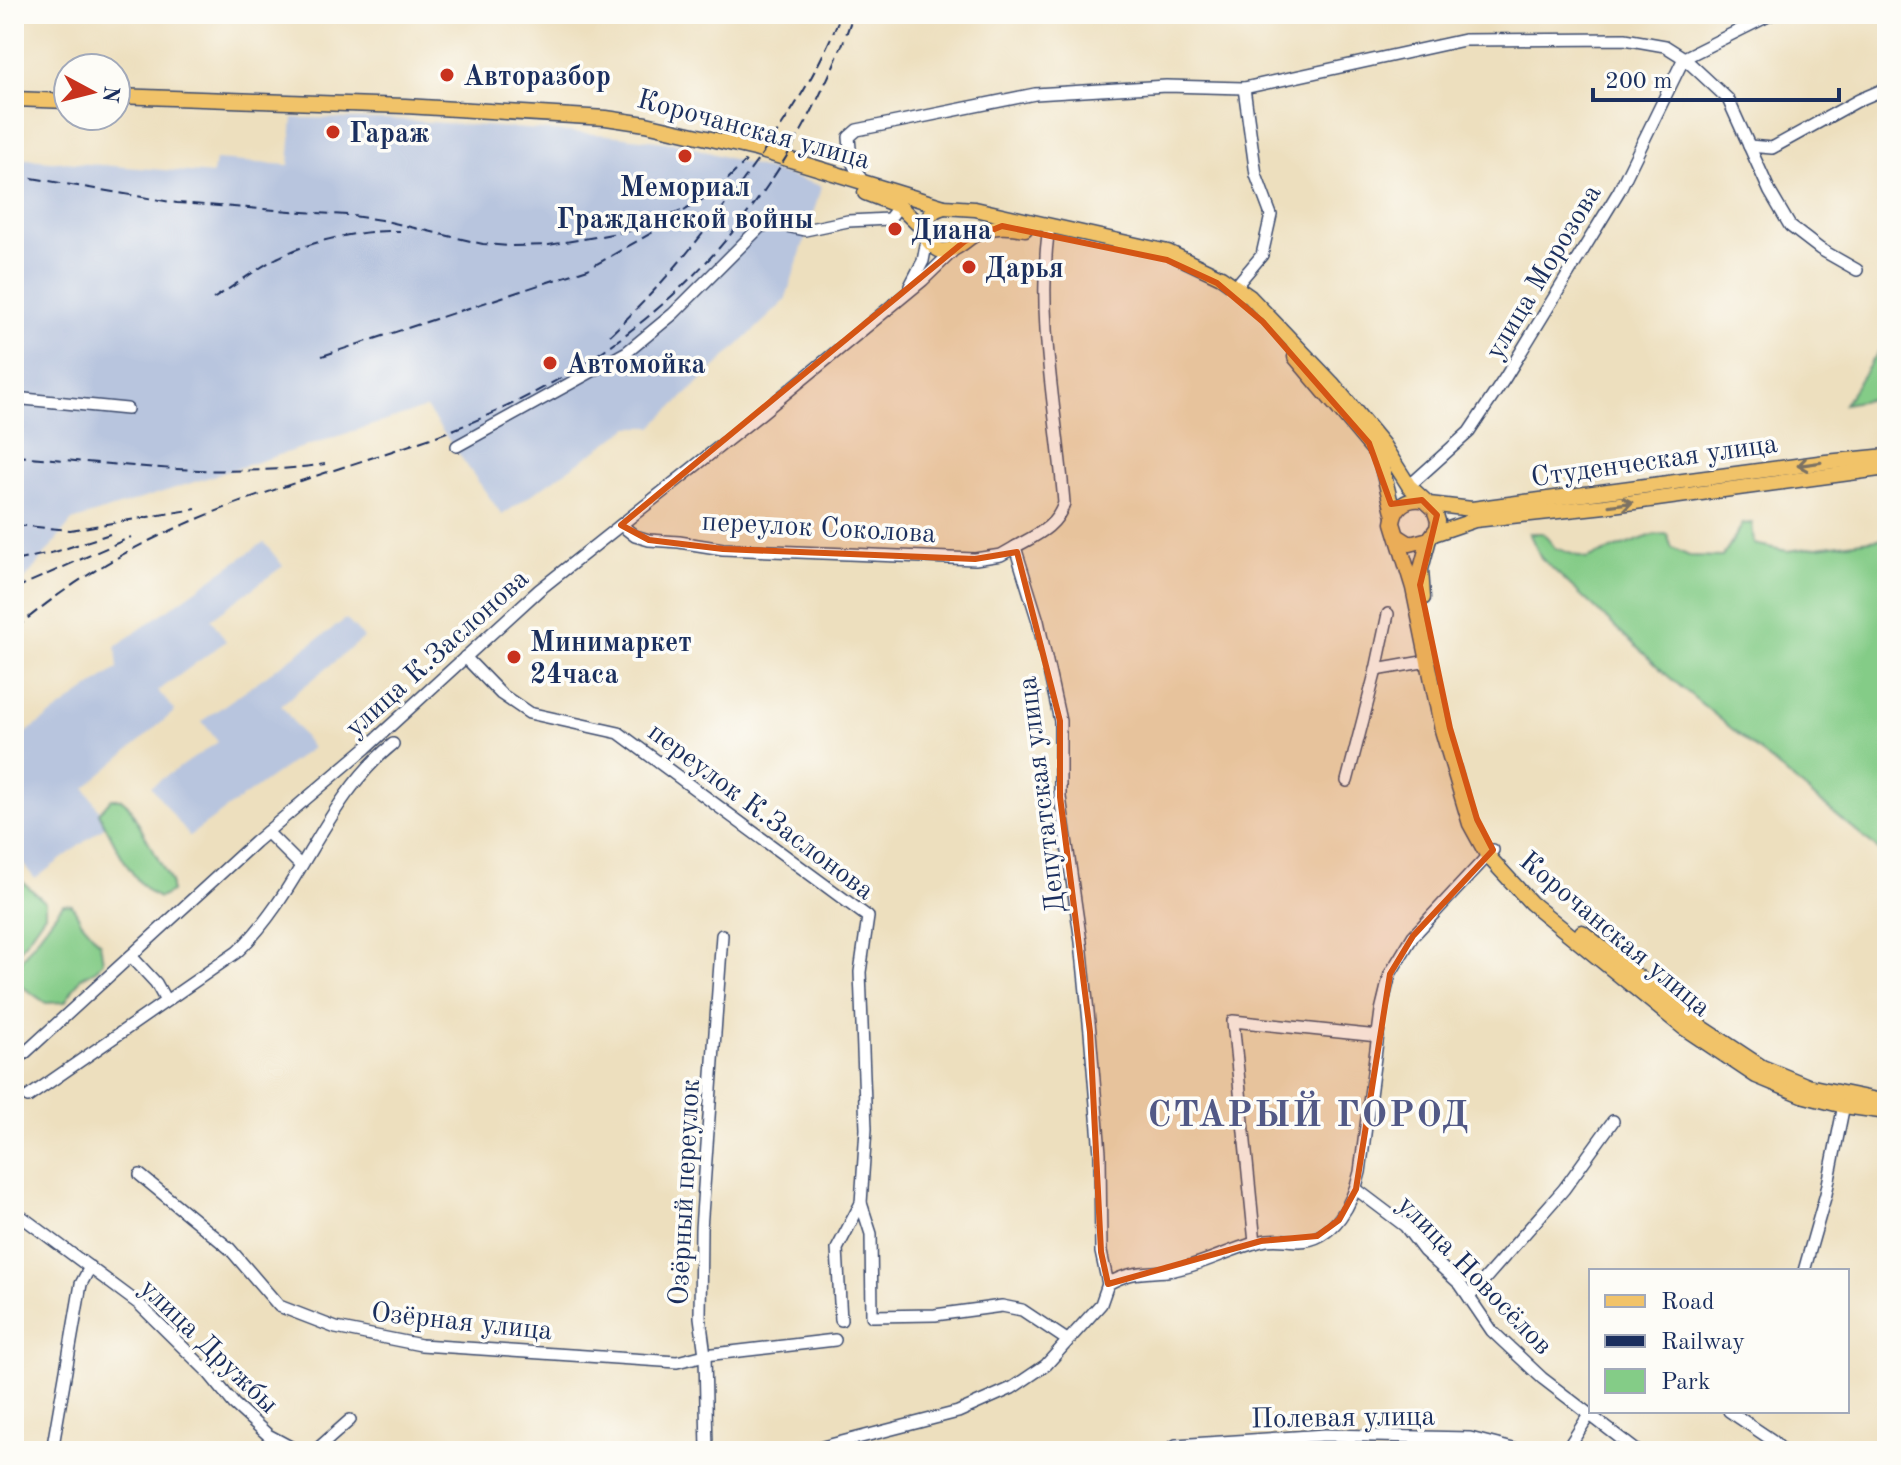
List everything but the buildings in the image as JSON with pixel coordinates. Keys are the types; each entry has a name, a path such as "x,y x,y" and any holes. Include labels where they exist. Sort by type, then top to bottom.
{"main road":[{"path":"14,93 52,94"},
{"name":"Корочанская улица","path":"132,97 405,106 606,118 646,124 755,149 950,208 975,209 1168,252 1193,262 1235,287 1265,311 1332,383 1383,445 1409,486 1426,502"},
{"path":"14,99 52,100"},
{"name":"Корочанская улица","path":"132,104 406,113 645,131 750,156 899,206 926,235"},
{"path":"960,245 967,223 950,208 929,215 926,235 939,250 960,245 979,232 1002,226 1167,260 1217,283 1244,303 1369,443 1381,463 1393,523 1399,537 1410,544 1432,537 1438,521 1426,502 1415,499 1402,504 1394,516"},
{"name":"Студенческая улица","path":"1426,502 1472,509 1887,456"},
{"name":"Студенческая улица","path":"1432,537 1475,520 1887,468"},
{"name":"Корочанская улица","path":"1399,537 1413,588 1442,730 1470,824 1531,903 1684,1028 1756,1076 1805,1096 1887,1102"},
{"name":"Корочанская улица","path":"1432,537 1424,553 1420,585 1450,728 1490,853"},
{"name":"Корочанская улица","path":"1845,1101 1887,1112"}],"street":[{"path":"1684,58 1772,14"},
{"path":"863,183 849,151 849,137 857,130 1035,94 1166,86 1244,88 1464,40 1625,39 1665,46 1684,58 1728,99 1770,192 1790,226 1820,249 1857,270"},
{"name":"улица Морозова","path":"1409,486 1469,432 1505,378 1619,191 1684,58"},
{"path":"1235,287 1262,255 1271,215 1256,175 1244,88"},
{"path":"1749,146 1772,148 1887,88"},
{"path":"457,446 627,352 673,314 760,227 772,223 805,230 848,221 889,219 899,206"},
{"path":"1015,547 1050,526 1060,516 1064,503 1051,396 1046,296 1048,234"},
{"name":"улица К.Заслонова","path":"905,293 923,261 926,235"},
{"name":"улица К.Заслонова","path":"14,1063 539,590 763,412 960,245"},
{"path":"14,398 127,409"},
{"name":"переулок Соколова","path":"621,525 635,536 649,540 723,549 975,559 1001,555 1015,547"},
{"name":"Депутатская улица","path":"1015,547 1038,621 1060,721 1060,797 1081,942 1090,1032 1100,1153 1101,1252 1108,1284"},
{"path":"1347,781 1388,614"},
{"name":"переулок К.Заслонова","path":"465,657 501,694 529,713 619,733 868,917 860,972 866,1129 861,1203 871,1234 872,1316 935,1315 1002,1306 1022,1310 1067,1340"},
{"path":"1376,670 1428,661"},
{"path":"28,1097 237,952 253,937 296,878 350,786 375,758 393,744"},
{"path":"366,748 375,758"},
{"path":"267,832 298,863"},
{"path":"807,1451 958,1412 1012,1388 1046,1365 1101,1304 1108,1284 1124,1275 1173,1270 1255,1243 1289,1238 1298,1241 1317,1236 1339,1220 1356,1189 1390,974 1413,936 1490,853"},
{"name":"Озёрный переулок","path":"707,1451 705,1355 700,1317 701,1229 722,935"},
{"path":"131,956 156,983 166,1001"},
{"path":"1255,1243 1233,1021 1378,1036"},
{"path":"1805,1269 1823,1209 1845,1101"},
{"path":"1469,1297 1556,1198 1613,1121"},
{"name":"Озёрная улица","path":"140,1175 230,1249 279,1306 336,1328 421,1345 677,1362 705,1355 835,1340"},
{"name":"улица Новосёлов","path":"1356,1189 1405,1226 1424,1251 1460,1284 1492,1331 1542,1378 1637,1451"},
{"name":"переулок К.Заслонова","path":"841,1320 837,1249 861,1203"},
{"name":"улица Дружбы","path":"14,1211 139,1304 207,1371 234,1404 268,1435 298,1451"},
{"path":"52,1451 81,1284 90,1267"},
{"path":"1732,1413 1783,1451"},
{"path":"1566,1451 1589,1415"},
{"path":"315,1451 350,1420"},
{"name":"Полевая улица","path":"1166,1451 1176,1445 1325,1435 1470,1438 1521,1451"}],"highlighted area":[{"path":"1002,226 1167,260 1217,283 1263,322 1369,443 1391,504 1422,500 1437,515 1420,585 1450,728 1477,819 1493,850 1413,936 1390,974 1356,1189 1339,1220 1317,1236 1261,1241 1108,1284 1101,1252 1090,1032 1060,797 1060,721 1017,552 975,559 723,549 649,540 621,525 965,241"}],"shaded area":[{"path":"293,118 389,119 609,135 681,144 822,186 785,301 652,427 630,427 502,515 426,408 72,521 14,593 14,158 213,174 215,160 289,165"},
{"path":"264,542 283,566 211,619 226,641 158,691 175,711 85,788 108,824 35,879 14,852 14,741 118,668 116,646"},
{"path":"346,619 364,638 281,705 312,748 189,836 151,786 218,742 202,721"}],"green space":[{"path":"1887,339 1887,396 1844,404"},
{"path":"1752,523 1754,544 1787,551 1887,538 1887,857 1668,676 1541,558 1529,533 1543,533 1555,548 1586,559 1653,535 1667,534 1672,548 1689,556 1722,557 1743,524"},
{"path":"111,799 121,799 128,805 171,882 171,892 159,898 149,892 124,860 99,813"},
{"path":"14,874 45,902 45,914 14,958"},
{"path":"63,904 72,905 100,943 103,961 97,969 81,978 65,1002 46,1003 14,981 18,964"}],"railway":[{"path":"610,335 684,257 763,153 811,77 841,14"},
{"path":"14,630 61,593 109,562 158,537 208,514 422,441 485,416 544,387 600,353 651,314 698,270 741,221 779,168 813,109 853,14"},
{"path":"684,211 716,191 746,161"},
{"path":"14,175 177,203 347,215 483,244 511,246 549,245 635,230 691,206"},
{"path":"213,299 269,263 306,246 353,234 400,231"},
{"path":"322,356 588,269 655,231"},
{"path":"14,456 208,470 286,469 325,464"},
{"path":"14,525 70,530 196,509"},
{"path":"14,561 55,552 110,534"},
{"path":"14,589 131,537"}],"place":[{"name":"Авторазбор","path":"447,75"},
{"name":"Гараж","path":"333,132"},
{"name":"Мемориал Гражданской войны","path":"685,156"},
{"name":"Диана","path":"895,229"},
{"name":"Дарья","path":"969,267"},
{"name":"Автомойка","path":"550,363"},
{"name":"Минимаркет 24часа","path":"514,657"}],"district":[{"name":"СТАРЫЙ ГОРОД","path":"1309,1113"}]}
